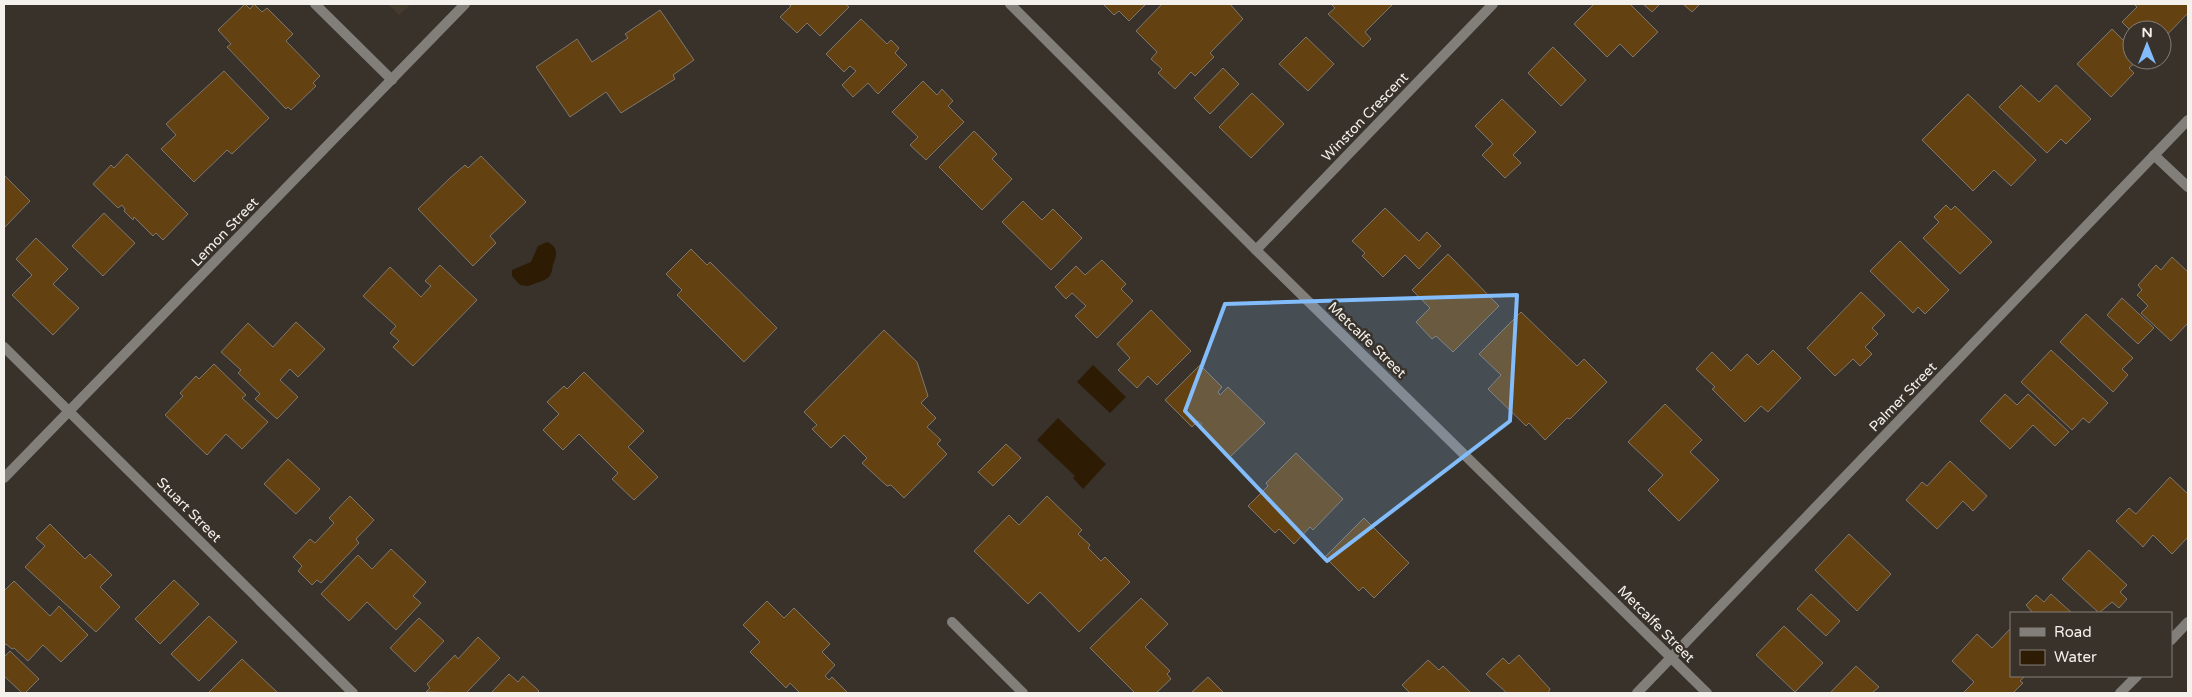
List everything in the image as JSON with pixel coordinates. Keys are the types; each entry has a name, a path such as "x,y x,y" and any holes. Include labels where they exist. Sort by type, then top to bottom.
{"street":[{"path":"315,4 392,80"},
{"name":"Lemon Street","path":"4,478 465,4"},
{"name":"Metcalfe Street","path":"1010,4 1256,250 1707,693"},
{"name":"Winston Crescent","path":"1256,250 1493,4"},
{"name":"Palmer Street","path":"1637,693 2188,120"},
{"path":"2154,155 2188,187"},
{"name":"Stuart Street","path":"4,346 353,693"},
{"path":"952,622 1023,693"},
{"path":"2172,639 2188,622"},
{"path":"2120,693 2136,677"}],"highlighted area":[{"path":"1517,295 1510,421 1327,561 1185,411 1225,304"}],"shaded area":[{"path":"388,4 411,4 399,15"}],"water":[{"path":"547,242 554,246 556,252 550,276 528,286 520,285 512,276 512,270 531,262 538,246"},
{"path":"1093,365 1126,397 1110,413 1077,382"},
{"path":"1058,418 1106,464 1083,489 1073,478 1075,476 1037,440"}],"building":[{"path":"245,4 250,9 254,4 262,12 267,8 293,34 286,41 320,76 313,83 316,86 291,110 288,107 286,109 227,47 231,44 218,30"},
{"path":"788,4 845,4 849,7 820,36 807,23 797,33 780,17 791,6"},
{"path":"1103,4 1146,4 1129,21 1119,11 1114,15"},
{"path":"1162,4 1230,4 1243,19 1210,53 1214,57 1195,76 1191,72 1175,89 1158,73 1162,69 1151,59 1157,52 1136,31"},
{"path":"1331,4 1393,4 1365,32 1371,39 1363,47 1328,14 1335,8"},
{"path":"1594,4 1630,4 1658,32 1633,57 1620,44 1607,57 1574,24"},
{"path":"1643,4 1660,4 1652,12"},
{"path":"1683,4 1700,4 1692,12"},
{"path":"2134,4 2188,4 2188,13 2172,30 2172,20 2124,20 2137,7"},
{"path":"660,10 694,60 673,75 675,79 621,113 606,92 570,117 536,67 577,39 592,62 628,38 625,34"},
{"path":"861,19 887,44 891,40 899,48 895,53 907,65 878,94 868,83 853,97 842,85 856,71 850,66 844,72 826,54"},
{"path":"2112,29 2122,39 2122,70 2131,70 2134,73 2111,97 2077,64"},
{"path":"1306,37 1334,64 1308,91 1279,64"},
{"path":"1553,47 1586,80 1561,106 1528,73"},
{"path":"1223,68 1239,84 1210,114 1194,98"},
{"path":"224,71 269,118 232,154 227,150 194,182 161,149 176,135 166,124"},
{"path":"923,81 937,95 942,89 953,101 948,106 964,122 926,160 910,145 918,137 892,112"},
{"path":"2021,85 2039,102 2056,85 2091,119 2066,144 2061,139 2047,153 1999,107"},
{"path":"1252,93 1284,124 1251,158 1219,127"},
{"path":"1968,94 2036,160 2011,186 1994,170 1973,191 1922,140"},
{"path":"1502,99 1536,132 1513,155 1521,163 1505,178 1482,155 1493,144 1475,126"},
{"path":"974,131 997,154 992,159 1012,179 982,210 939,167"},
{"path":"127,154 188,214 163,240 156,233 153,236 134,217 133,220 124,211 125,209 122,205 118,208 93,184 111,165 114,168"},
{"path":"481,156 526,202 490,236 496,243 473,266 418,209 465,165 468,168"},
{"path":"4,175 30,201 4,228"},
{"path":"1023,201 1042,220 1053,209 1082,238 1051,270 1002,222"},
{"path":"1946,205 1951,210 1955,206 1992,242 1960,274 1923,238 1939,222 1934,217"},
{"path":"1385,208 1419,241 1427,232 1441,246 1419,269 1405,255 1383,277 1362,256 1365,253 1352,241"},
{"path":"104,213 135,243 103,276 72,246"},
{"path":"36,238 68,269 53,284 79,308 53,335 12,295 32,275 16,259"},
{"path":"1900,241 1949,290 1925,314 1918,307 1913,313 1870,271"},
{"path":"691,249 707,265 710,262 777,328 744,362 677,295 682,290 666,274"},
{"path":"1448,254 1499,306 1453,352 1436,336 1432,339 1416,322 1430,308 1412,290"},
{"path":"2172,257 2188,272 2188,323 2171,341 2141,313 2148,306 2137,295 2142,290 2138,285 2156,265 2161,270"},
{"path":"1102,260 1126,284 1121,289 1133,301 1097,338 1075,316 1086,306 1072,293 1066,299 1055,287 1076,266 1085,275"},
{"path":"440,265 477,300 413,366 393,347 399,341 390,333 396,326 363,296 390,267 421,297 431,286 425,281"},
{"path":"1861,292 1885,315 1872,328 1878,334 1865,347 1872,354 1860,366 1853,359 1835,376 1807,348"},
{"path":"2122,298 2154,328 2138,344 2107,315"},
{"path":"1151,310 1191,351 1157,385 1148,376 1137,388 1118,370 1130,358 1117,344"},
{"path":"1521,312 1577,366 1584,359 1607,382 1570,419 1567,418 1545,440 1529,423 1526,426 1488,389 1501,375 1479,354"},
{"path":"2086,314 2133,358 2122,369 2128,375 2113,392 2060,342"},
{"path":"296,322 325,349 298,377 290,369 280,380 298,397 277,419 255,399 260,394 238,373 241,370 221,352 248,323 273,347"},
{"path":"884,330 917,362 928,396 921,403 936,418 927,427 941,440 937,444 947,454 904,498 891,485 887,486 862,463 867,458 844,435 831,448 812,429 817,425 804,412"},
{"path":"1773,350 1801,378 1768,412 1761,406 1745,422 1712,389 1715,387 1696,369 1712,352 1731,371 1747,354 1758,365"},
{"path":"2051,350 2108,403 2089,423 2083,418 2072,430 2021,382"},
{"path":"214,364 246,395 242,398 268,422 242,449 226,434 207,455 165,415 183,396 180,393 196,376 199,379"},
{"path":"1200,365 1222,387 1218,392 1220,395 1228,387 1265,423 1229,458 1198,427 1202,424 1198,421 1192,427 1165,400"},
{"path":"584,372 644,431 628,447 658,477 634,500 612,479 618,473 579,434 563,450 543,430 559,414 547,402 564,386 567,389"},
{"path":"2005,394 2017,405 2028,394 2069,432 2055,446 2033,425 2010,449 1980,421"},
{"path":"1665,404 1702,440 1690,452 1719,480 1679,521 1648,490 1663,475 1628,442"},
{"path":"1006,444 1021,458 993,486 978,472"},
{"path":"1296,453 1343,499 1313,530 1310,527 1294,544 1279,529 1275,533 1248,506 1268,486 1266,483"},
{"path":"288,459 320,489 296,514 264,484"},
{"path":"1950,461 1987,496 1973,511 1963,501 1937,529 1906,500 1922,482 1927,486"},
{"path":"2170,477 2188,494 2188,537 2172,554 2153,535 2143,547 2116,521 2129,508 2136,514"},
{"path":"350,496 374,520 356,539 359,543 321,583 317,580 312,585 298,571 302,566 293,557 310,539 315,543 334,523 329,518"},
{"path":"1047,496 1082,530 1078,534 1090,545 1088,548 1101,561 1105,557 1130,582 1079,632 1040,592 1028,604 974,551 1009,515 1019,525"},
{"path":"1364,518 1409,563 1374,598 1363,587 1359,591 1325,557"},
{"path":"50,524 85,559 90,554 112,575 100,587 120,607 96,632 25,567 45,546 36,538"},
{"path":"1849,534 1891,574 1857,611 1815,570"},
{"path":"391,549 426,582 413,596 421,603 396,630 367,602 349,621 321,594 358,555 372,569"},
{"path":"2089,550 2127,585 2120,592 2127,599 2119,608 2112,602 2098,612 2062,579"},
{"path":"174,580 199,604 160,644 135,619"},
{"path":"14,581 50,616 59,606 88,635 61,662 43,645 28,661 14,648 12,649 6,644 4,645 4,591"},
{"path":"1811,594 1840,621 1826,636 1797,609"},
{"path":"2051,594 2071,612 2032,612 2026,605 2036,595 2044,602"},
{"path":"1141,598 1168,624 1145,647 1170,671 1167,674 1171,679 1156,693 1135,693 1090,648"},
{"path":"767,601 784,618 794,608 830,644 822,652 835,665 825,676 829,680 832,677 848,693 800,693 790,683 786,688 750,652 760,642 743,625"},
{"path":"209,616 237,642 199,681 171,654"},
{"path":"419,618 444,641 415,672 390,648"},
{"path":"1784,626 1823,663 1795,692 1756,655"},
{"path":"2010,629 2010,677 2024,677 2020,681 2023,683 2013,693 1963,693 1974,682 1952,661 1977,634 1992,648"},
{"path":"478,637 500,658 466,693 426,692 430,688 427,684 455,655 458,659"},
{"path":"10,651 39,679 25,693 22,693 4,676 4,657"},
{"path":"1519,655 1550,689 1548,693 1507,693 1486,674 1503,658 1509,664"},
{"path":"242,659 278,693 208,693"},
{"path":"1428,660 1439,670 1443,666 1471,693 1410,693 1402,685"},
{"path":"1856,666 1879,687 1872,693 1830,693"},
{"path":"509,674 518,682 523,676 539,691 537,693 491,693"},
{"path":"1208,677 1224,693 1191,693"}]}
